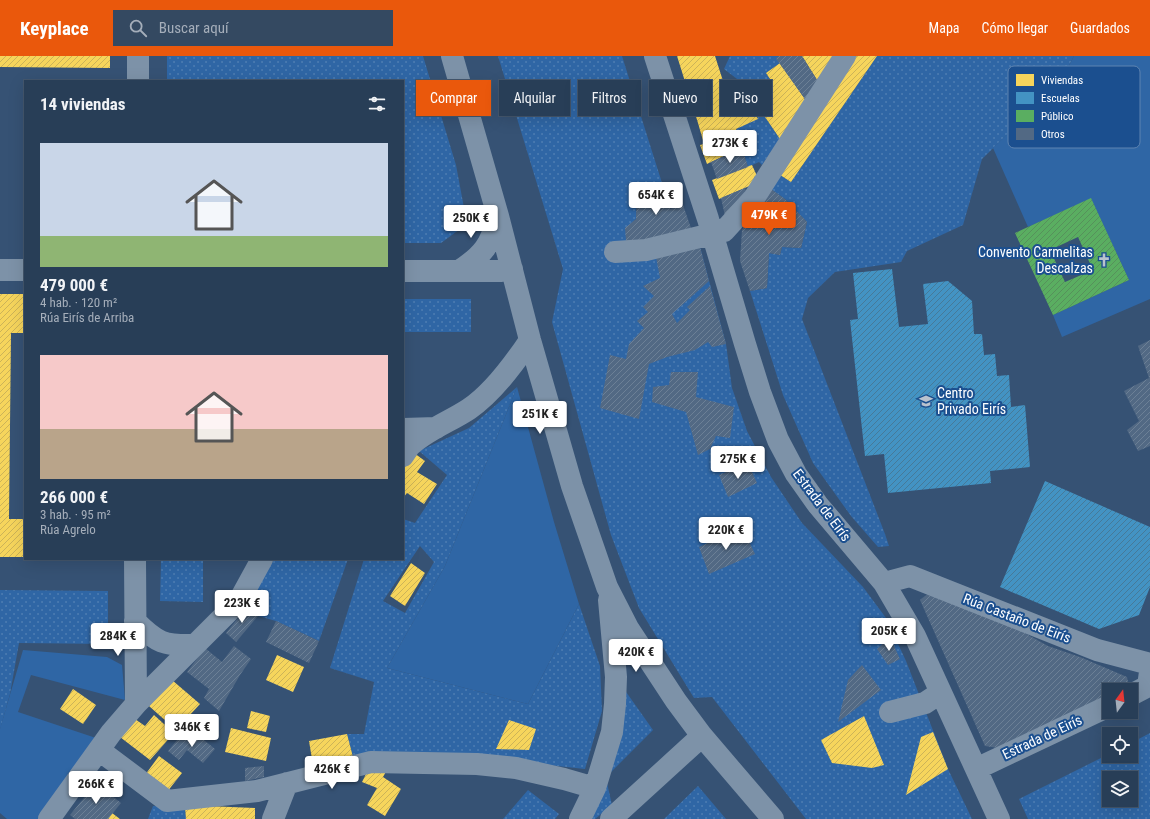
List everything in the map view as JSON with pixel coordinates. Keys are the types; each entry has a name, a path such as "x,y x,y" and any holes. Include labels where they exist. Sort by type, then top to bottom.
{"street":[{"path":"138,56 138,80"},
{"path":"452,56 498,216 530,340 572,486 607,587 628,628 676,701 702,736 773,819"},
{"name":"Estrada de Eirís","path":"656,56 747,351 778,440 796,474 818,505 884,583 915,636 999,819"},
{"path":"615,252 646,250 724,232 754,198 845,56"},
{"path":"459,271 474,261 486,248 494,233 498,216"},
{"path":"0,270 24,270"},
{"path":"404,271 512,270"},
{"path":"404,455 411,445 470,408 494,387 512,367 530,340"},
{"path":"404,429 436,428"},
{"path":"135,560 136,704"},
{"path":"49,819 99,750 136,704 239,601 261,560"},
{"name":"Rúa Castaño de Eirís","path":"884,583 910,576 1097,650 1150,664"},
{"path":"580,819 595,788 612,732 616,677 607,587"},
{"path":"135,621 147,634 158,641 175,646 195,645"},
{"path":"1138,691 1148,686 1150,672"},
{"path":"890,712 925,704 940,693"},
{"name":"Estrada de Eirís","path":"976,769 1102,709"},
{"path":"611,819 702,736"},
{"path":"99,750 167,800 257,791 371,762 477,764 516,768 595,788"},
{"path":"273,819 287,784"}],"shaded area":[{"path":"167,56 423,56 430,80 416,80 416,116 441,116 456,165 467,224 441,243 404,243 404,80 167,80"},
{"path":"498,56 622,56 630,80 578,80 578,116 641,116 662,183 637,190 636,219 626,228 626,241 699,243 726,344 732,388 747,431 771,477 802,523 863,587 886,618 906,661 948,769 972,819 806,819 712,697 694,698 639,608 611,535 552,322 563,269 516,116 570,116 570,80 505,80"},
{"path":"730,56 779,56 780,63 766,73 770,79 769,80 738,80 724,69"},
{"path":"877,56 1074,56 1069,66 1008,66 1008,134 982,159 963,225 907,251 901,262 835,272 808,298 802,319 889,546 878,547 851,516 813,463 783,395 750,291 767,288 769,253 780,255 782,247 801,248 807,222 785,199 768,187 777,173 791,182"},
{"path":"1074,56 1150,56 1150,299 1062,337 1053,315 1129,280 1091,199 1028,227 993,148 1008,133 1008,148 1140,148 1140,66 1069,66"},
{"path":"757,116 764,116 780,139 762,165 759,162 748,167 742,148 743,147 736,129 758,118"},
{"path":"404,299 471,299 471,332 404,332"},
{"path":"517,387 445,566 387,668 528,704 579,604 600,666 602,711 585,769 492,759 353,757 347,734 364,734 374,682 330,668 364,560 404,560 404,519 415,523 447,475 419,451 469,428","holes":["420,546 434,562 405,613 383,601"]},
{"path":"517,387 554,522 579,604 528,704 387,668 445,566"},
{"path":"161,560 203,560 203,602 160,601"},
{"path":"273,560 348,560 319,641 276,621 258,616 247,607"},
{"path":"0,590 108,591 108,644 19,643 10,694 0,730"},
{"path":"623,638 639,663 622,665"},
{"path":"23,650 107,657 122,665 125,700 31,675 18,712 99,739 41,819 7,819 0,813 0,729"},
{"path":"624,689 653,730 610,773"},
{"path":"1150,733 1150,819 1028,819 1019,799 1102,758 1102,763 1138,763 1138,739"},
{"path":"607,783 612,805 595,819 591,819"},
{"path":"698,786 726,819 664,819"},
{"path":"528,790 559,814 555,819 503,819"},
{"path":"153,806 185,807 186,819 148,819"}],"building: Viviendas":[{"path":"0,56 110,56 110,68 0,67"},
{"path":"677,56 715,56 723,80 720,80 720,116 756,116 758,119 736,129 743,147 707,164 700,145 704,144 696,116 712,116 712,80 685,80"},
{"path":"802,56 838,56 817,80"},
{"path":"857,56 877,56 791,182 777,173 854,58"},
{"path":"780,63 807,102 780,139 764,116 772,116 772,80 769,80 770,79 766,73"},
{"path":"752,165 757,176 754,177 754,184 719,199 712,180"},
{"path":"0,294 24,294 24,333 11,333 9,519 24,519 24,557 0,557"},
{"path":"414,453 425,461 417,472 437,484 424,504 407,493 404,497 404,467"},
{"path":"411,563 425,573 405,606 390,596"},
{"path":"277,655 304,667 293,692 266,680"},
{"path":"172,680 200,704 176,730 149,706"},
{"path":"73,689 96,705 83,724 60,709"},
{"path":"251,711 270,716 266,732 247,728"},
{"path":"154,715 174,733 150,760 120,737 135,719 145,726"},
{"path":"864,716 884,765 872,768 832,763 821,740"},
{"path":"509,720 536,729 529,750 496,749"},
{"path":"231,728 271,738 266,761 225,752"},
{"path":"933,732 948,769 906,795 921,737"},
{"path":"347,734 353,757 313,765 309,741"},
{"path":"159,756 182,773 167,792 145,775"},
{"path":"388,768 383,777 401,789 385,816 367,805 377,788 362,782 368,770"},
{"path":"207,806 255,808 255,819 186,819 185,807"},
{"path":"112,813 120,819 108,819"}],"building: Escuelas":[{"path":"892,269 899,327 928,324 923,284 948,281 972,301 974,334 982,334 984,355 995,354 997,376 1009,375 1011,407 1025,405 1030,467 990,471 991,483 888,493 884,454 865,456 850,320 858,319 853,273"},
{"path":"1045,481 1150,527 1150,587 1139,615 1099,629 1000,587"}],"building: Público":[{"name":"Convento Carmelitas Descalzas","path":"1091,198 1129,280 1053,315 1015,233","holes":["1078,237 1093,270 1065,282 1050,250"]}],"building: Otros":[{"path":"779,56 802,56 819,83 807,102 777,60 776,58"},
{"path":"742,148 748,167 717,179 711,162"},
{"path":"662,183 670,209 683,205 691,228 647,241 626,241 625,228 636,219 637,190"},
{"path":"768,187 785,199 807,222 801,248 782,247 780,255 769,253 767,288 750,291 740,261 742,230 751,212"},
{"path":"745,188 747,194 725,216 721,198"},
{"path":"699,243 709,281 672,314 677,323 690,310 687,307 710,286 726,344 712,347 708,342 695,350 667,357 649,364 639,419 600,408 610,355 626,359 629,344 644,328 637,321 648,312 643,307 654,296 643,286 660,278 656,257"},
{"path":"1150,340 1150,446 1138,451 1127,430 1139,421 1124,391 1149,378 1138,346"},
{"path":"671,372 698,372 696,397 734,407 730,438 716,436 710,449 698,455 686,412 652,402 653,387 669,385"},
{"path":"748,463 757,483 728,497 719,475"},
{"path":"742,527 755,554 709,574 699,547"},
{"path":"930,592 1012,626 1048,646 1080,657 1127,677 1128,683 1102,683 1102,699 998,748 985,746 920,600"},
{"path":"247,607 258,616 236,642 226,633"},
{"path":"276,621 319,641 309,663 266,642"},
{"path":"890,637 900,659 888,665 877,649"},
{"path":"234,646 251,659 219,711 204,698 209,689 187,672 205,648 222,662"},
{"path":"862,665 881,690 838,722 848,680"},
{"path":"182,734 193,743 199,736 215,749 203,763 187,750 179,760 168,751"},
{"path":"264,766 264,777 245,781 245,768"},
{"path":"96,783 121,803 108,819 75,819 70,815"}],"place":[{"name":"Convento Carmelitas Descalzas","path":"1104,260"},
{"name":"Centro Privado Eirís","path":"926,401"}]}
